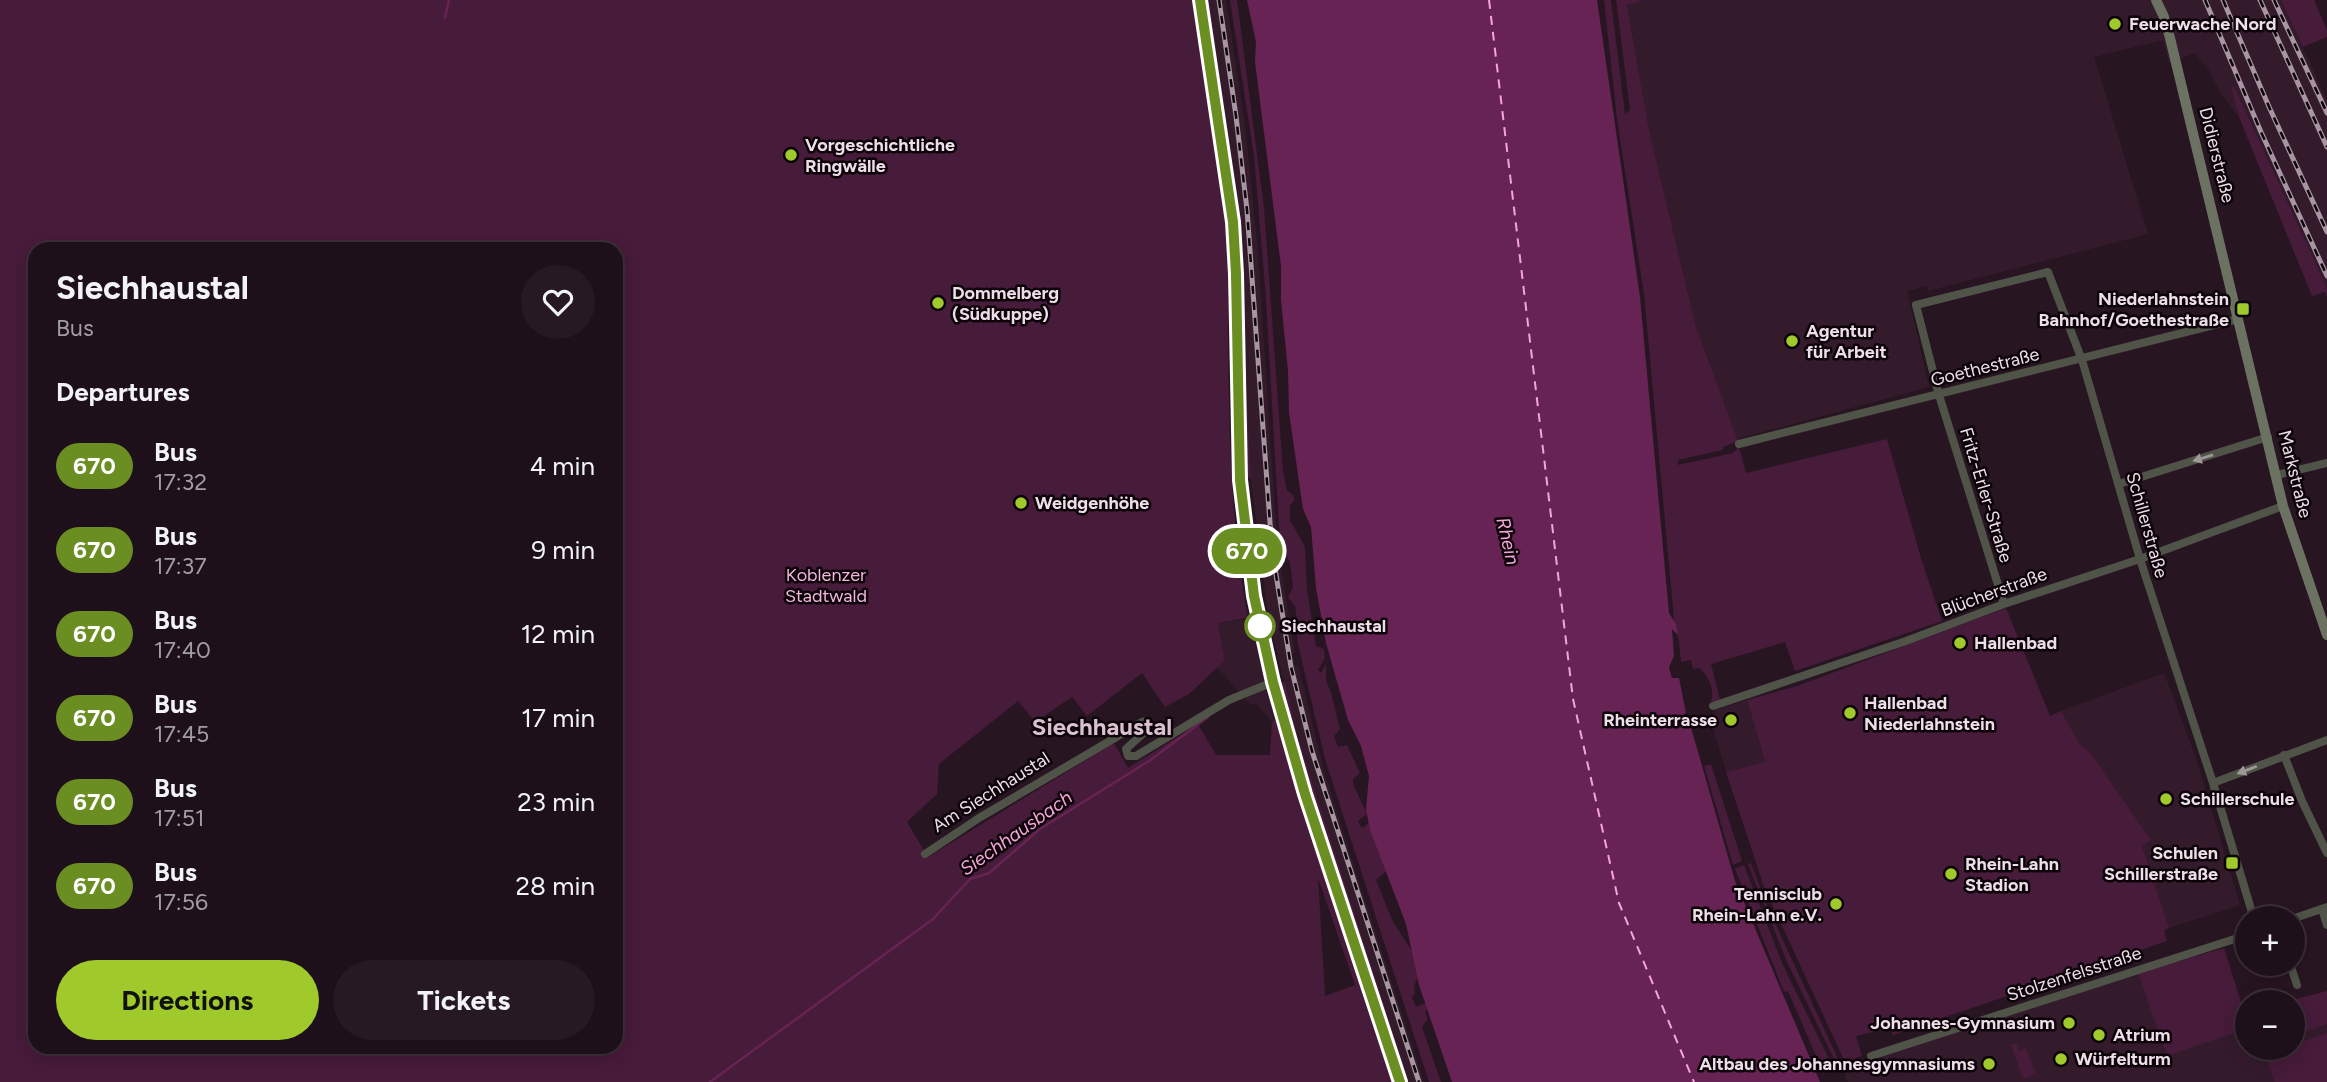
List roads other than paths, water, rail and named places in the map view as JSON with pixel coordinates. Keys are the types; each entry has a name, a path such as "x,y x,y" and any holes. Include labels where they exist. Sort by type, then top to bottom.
{"main road":[{"path":"1200,0 1233,222 1240,480 1254,596 1273,682 1305,794 1400,1082"}],"street":[{"name":"Didierstraße","path":"2156,0 2170,38 2238,319"},
{"name":"Schillerstraße","path":"1916,305 2048,272 2082,360 2140,559 2213,783 2249,906"},
{"name":"Fritz-Erler-Straße","path":"1916,305 1939,395 2004,604"},
{"name":"Goethestraße","path":"1739,444 2238,319"},
{"name":"Markstraße","path":"2238,319 2283,506 2327,635"},
{"path":"2119,484 2268,437"},
{"path":"2277,475 2327,463"},
{"name":"Blücherstraße","path":"1713,706 2140,559 2283,506"},
{"name":"Am Siechhaustal","path":"925,854 979,818 1142,722 1147,721 1149,728 1126,749 1128,757 1136,756 1230,699 1273,682"},
{"path":"2213,783 2327,740"},
{"path":"2284,755 2327,853"},
{"path":"2305,915 2324,908 2327,925"},
{"name":"Stolzenfelsstraße","path":"1871,1056 2235,939"},
{"path":"2294,976 2297,985"}],"water":[{"name":"Rhein","path":"1247,0 1597,0 1640,297 1669,613 1676,624 1678,635 1672,629 1674,656 1669,667 1672,678 1679,678 1686,713 1679,717 1688,717 1735,881 1820,1082 1452,1082 1419,985 1406,924 1370,830 1366,809 1369,776 1361,746 1348,720 1326,643 1316,588 1311,527 1303,509 1289,412 1281,266 1255,62 1256,42"}],"waterway":[{"path":"445,18 449,0"},
{"name":"Siechhausbach","path":"710,1082 933,919 970,879 989,873 1040,829 1149,761 1208,717"}],"railway":[{"path":"1219,0 1247,210 1272,550 1291,667 1312,751 1419,1082"},
{"path":"2205,0 2261,132 2327,276"},
{"path":"2223,0 2327,232"},
{"path":"2260,0 2327,147"},
{"path":"2274,0 2327,113"}],"place":[{"name":"Feuerwache Nord","path":"2115,24"},
{"name":"Vorgeschichtliche Ringwälle","path":"791,155"},
{"name":"Dommelberg (Südkuppe)","path":"938,303"},
{"name":"Niederlahnstein Bahnhof/Goethestraße","path":"2243,309"},
{"name":"Agentur für Arbeit","path":"1792,341"},
{"name":"Weidgenhöhe","path":"1021,503"},
{"name":"Siechhaustal","path":"1260,626"},
{"name":"Hallenbad","path":"1960,643"},
{"name":"Hallenbad Niederlahnstein","path":"1850,713"},
{"name":"Rheinterrasse","path":"1731,720"},
{"name":"Schillerschule","path":"2166,799"},
{"name":"Schulen Schillerstraße","path":"2232,863"},
{"name":"Rhein-Lahn Stadion","path":"1951,874"},
{"name":"Tennisclub Rhein-Lahn e.V.","path":"1836,904"},
{"name":"Johannes-Gymnasium","path":"2069,1023"},
{"name":"Atrium","path":"2099,1035"},
{"name":"Würfelturm","path":"2061,1059"},
{"name":"Altbau des Johannesgymnasiums","path":"1989,1064"}],"district":[{"name":"Siechhaustal","path":"1102,726"}],"park label":[{"name":"Koblenzer Stadtwald","path":"826,585"}]}
